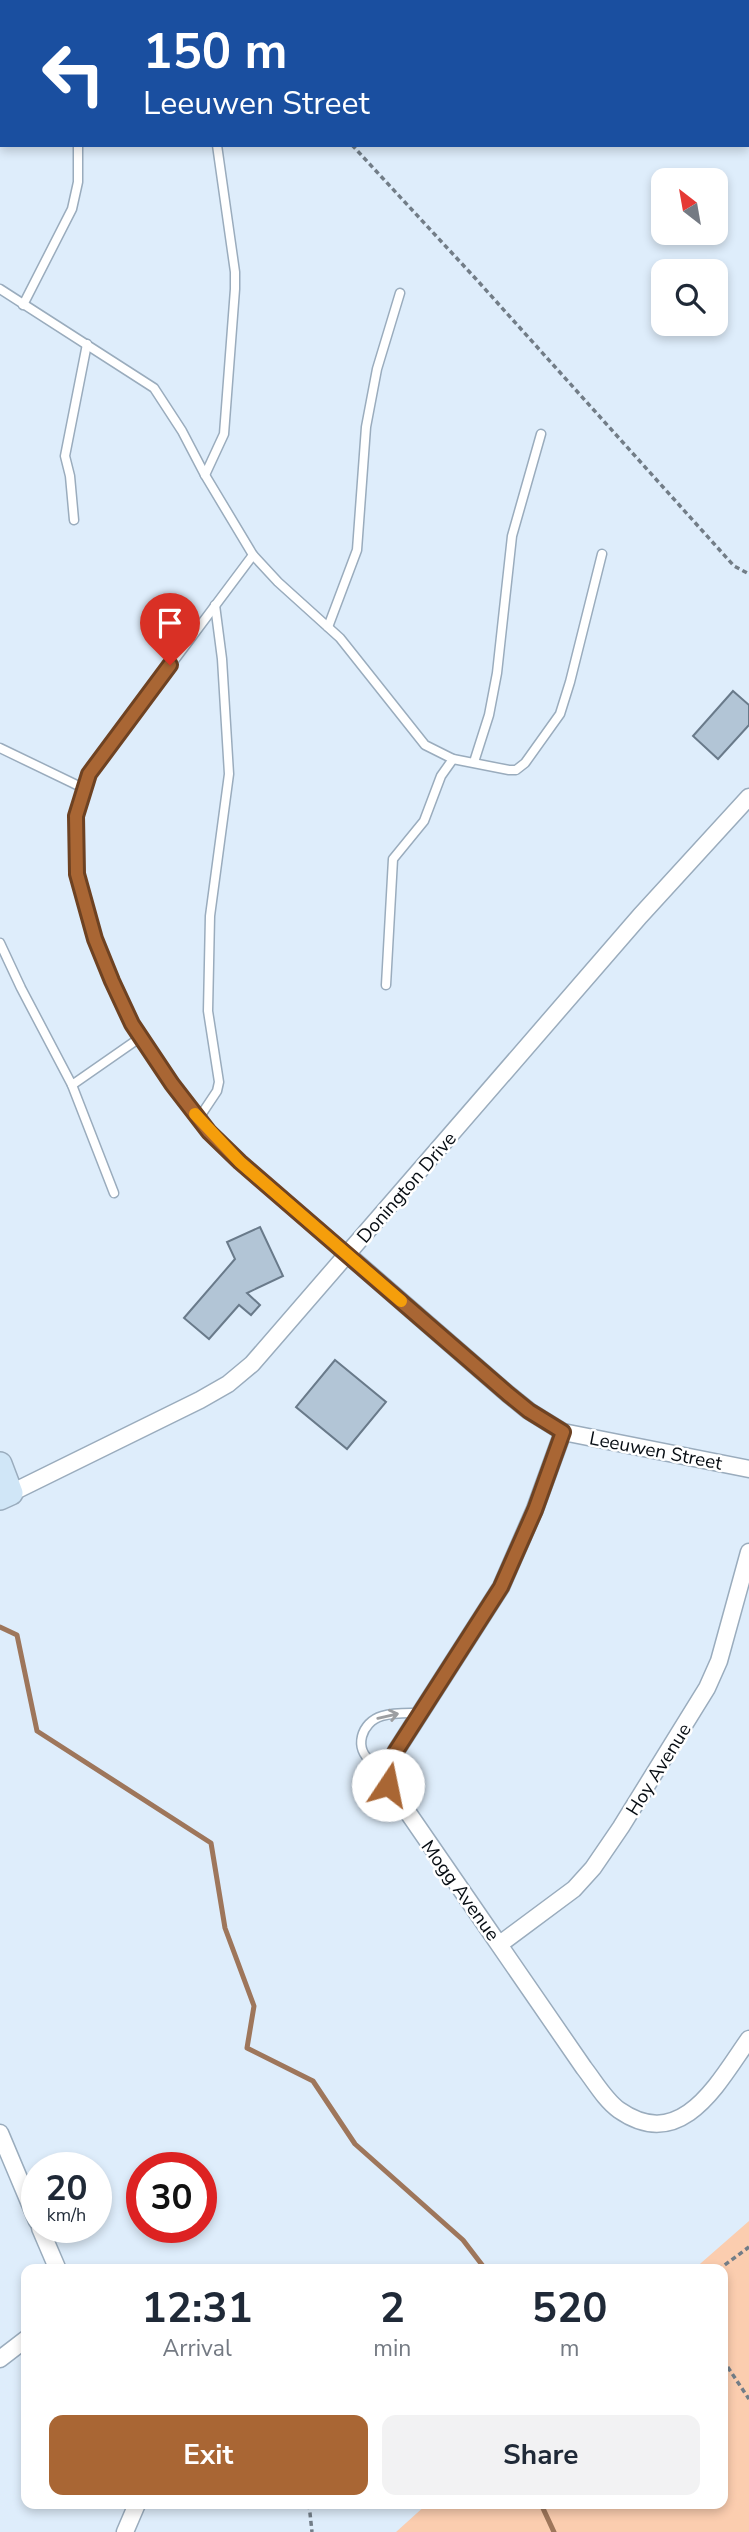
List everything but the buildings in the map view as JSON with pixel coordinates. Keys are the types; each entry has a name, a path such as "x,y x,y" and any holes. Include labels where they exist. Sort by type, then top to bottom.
{"street":[{"name":"Donington Drive","path":"6,1496 200,1400 228,1384 262,1354 631,926 749,797"},
{"name":"Leeuwen Street","path":"348,1255 518,1402 563,1432 749,1469"},
{"path":"387,1770 396,1751 501,1587 535,1510 563,1432"},
{"path":"0,1464 6,1496"},
{"name":"Hoy Avenue","path":"500,1944 574,1889 628,1816 708,1688 719,1661 749,1552"},
{"name":"Mogg Avenue","path":"387,1770 388,1785 392,1793 610,2102 628,2115 641,2120 675,2120 692,2112 706,2099 749,2039"},
{"path":"0,2133 21,2183"},
{"path":"46,2243 55,2264"},
{"path":"0,2359 21,2343"},
{"path":"125,2532 135,2509"}],"lane":[{"path":"23,305 72,209 78,182 78,147"},
{"path":"205,475 224,434 235,289 235,272 217,147"},
{"path":"0,289 154,388 182,431 253,555 278,582 328,627 371,674 420,740 431,749 453,759 509,770 519,768 529,758 560,714 602,554"},
{"path":"328,627 357,550 366,427 377,369 400,293"},
{"path":"74,520 70,475 65,456 87,344"},
{"path":"474,762 489,715 497,673 512,536 541,434"},
{"name":"Leeuwen Street","path":"253,555 95,765 83,788 75,831 77,874 95,939 127,1013 141,1037 199,1118 240,1162 348,1255"},
{"path":"199,1118 217,1091 219,1082 208,1012 210,916 229,785 222,659 215,605"},
{"path":"0,748 83,788"},
{"path":"386,985 392,863 396,854 424,821 441,776 453,759"},
{"path":"0,943 72,1085 114,1193"},
{"path":"72,1085 141,1037"},
{"path":"387,1770 370,1761 362,1750 361,1733 368,1724 380,1717 421,1713"}],"path":[{"path":"354,147 734,566 749,575"},
{"path":"726,2264 749,2247"},
{"path":"728,2368 749,2399"},
{"path":"310,2509 312,2532"}],"shaded area":[{"path":"749,2221 749,2532 396,2532 421,2509 728,2509 728,2264 700,2264"}],"waterway":[{"path":"0,1627 17,1635 37,1731 211,1843 225,1928 254,2006 247,2048 313,2081 355,2144 463,2240 481,2264"},
{"path":"543,2509 554,2532"}],"slow traffic":[{"path":"195,1114 240,1162 401,1301"}],"route":[{"path":"170,665 89,774 76,816 77,874 85,904 95,939 132,1024 172,1084 209,1132 240,1162 508,1394 563,1432 535,1510 501,1587 388,1764 388,1785"}]}
